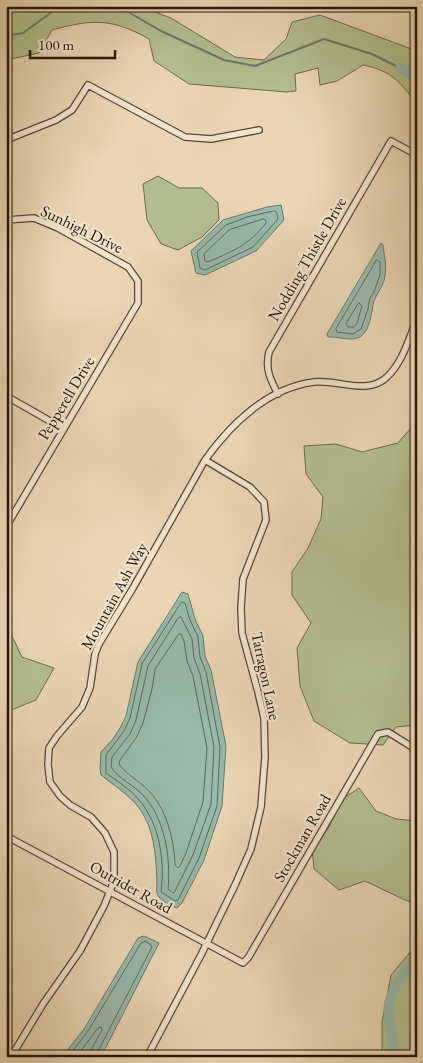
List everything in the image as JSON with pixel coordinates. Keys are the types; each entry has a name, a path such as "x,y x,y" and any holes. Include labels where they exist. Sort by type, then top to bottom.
{"street":[{"path":"6,140 56,120 72,110 88,85 184,137 211,139 259,130"},
{"name":"Nodding Thistle Drive","path":"278,394 268,372 269,352 391,141 417,155"},
{"name":"Sunhigh Drive","path":"6,220 34,218 58,228 128,267 138,281"},
{"name":"Pepperell Drive","path":"6,527 138,303 138,281"},
{"name":"Mountain Ash Way","path":"11,1057 43,1004 80,951 111,892 114,852 105,833 91,817 70,805 60,796 50,782 48,765 49,748 56,736 82,707 90,688 94,654 99,644 133,588 205,460 235,423 254,407 278,394 313,382 331,381 361,387 387,378 399,362 417,319"},
{"path":"6,396 64,429"},
{"name":"Tarragon Lane","path":"147,1057 206,944 251,849 261,807 265,757 264,718 242,633 241,608 244,579 266,520 264,502 250,487 205,460"},
{"name":"Stockman Road","path":"243,963 248,958 378,734 388,732 417,750"},
{"name":"Outrider Road","path":"6,836 243,963"}],"green space":[{"path":"29,6 139,6 171,18 235,57 264,60 286,39 292,22 320,15 417,51 417,73 407,69 404,72 406,76 417,83 417,104 394,78 381,70 363,65 337,81 320,85 318,68 295,74 296,91 287,92 189,84 154,61 149,39 124,27 102,22 91,22 52,30 39,53 6,60 6,16"},
{"path":"158,176 179,188 202,188 218,203 219,220 202,237 178,250 161,244 147,220 143,184"},
{"path":"417,421 417,725 396,727 383,745 350,743 314,721 300,686 297,648 311,623 292,595 292,572 308,548 321,519 323,497 306,474 304,446 336,444 362,452 398,443"},
{"path":"6,632 11,634 22,657 54,668 36,700 6,712"},
{"path":"359,788 376,811 396,819 417,821 417,904 365,881 339,890 314,869 312,848 327,830 344,798"},
{"path":"412,950 417,952 417,1057 382,1057 382,1022 391,975"}],"water":[{"path":"281,205 284,220 256,251 205,275 196,273 191,251 223,220 267,207"},
{"path":"381,243 383,245 386,268 385,276 374,301 370,320 364,334 360,337 349,339 328,337 327,334"},
{"path":"182,592 188,594 195,619 203,636 205,656 211,670 226,746 222,806 204,860 182,903 177,908 162,900 157,894 156,863 147,821 142,812 127,795 101,775 100,769 101,752 113,739 126,716 138,662"},
{"path":"144,936 159,943 101,1057 62,1057 84,1029 138,938"}],"waterway":[{"path":"6,36 23,33 60,6"},
{"path":"118,6 161,31 224,60 255,66 324,39 372,54 400,68"},
{"path":"400,68 417,77"},
{"path":"397,1057 391,1030 389,1003 400,979 412,964 417,961"}]}
